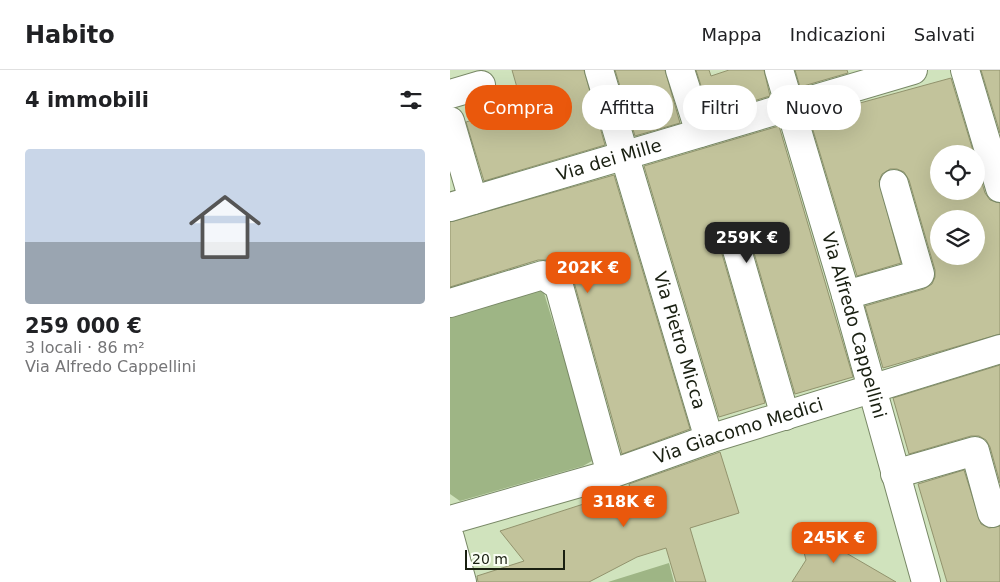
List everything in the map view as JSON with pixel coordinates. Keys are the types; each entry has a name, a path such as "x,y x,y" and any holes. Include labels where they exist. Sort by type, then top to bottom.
{"street":[{"name":"Via Pietro Micca","path":"600,70 709,438"},
{"path":"680,70 700,133"},
{"name":"Via Alfredo Cappellini","path":"779,70 784,85"},
{"name":"Via dei Mille","path":"841,85 861,77 913,70"},
{"path":"965,70 993,143 1000,188"},
{"path":"450,94 465,90"},
{"name":"Via dei Mille","path":"462,203 767,113"},
{"path":"450,121 462,203"},
{"name":"Via Alfredo Cappellini","path":"797,130 846,295 926,582"},
{"path":"846,295 920,274 894,184"},
{"path":"736,243 785,416"},
{"path":"450,303 543,275 559,286 611,474"},
{"name":"Via Giacomo Medici","path":"450,520 611,474 709,438 1000,350"},
{"path":"896,474 975,451 992,513"},
{"path":"450,538 462,582"}],"green space":[{"path":"533,287 544,293 590,443 592,461 583,466 460,501 450,494 450,313"},
{"path":"669,563 674,582 608,582"}],"building":[{"path":"512,70 584,70 588,85 582,85 582,130 601,130 605,145 484,181 468,130 572,130 572,85 516,85"},
{"path":"615,70 665,70 669,85 620,85"},
{"path":"696,70 709,70 711,76 729,70 764,70 767,85 767,97 757,100 757,85 701,85"},
{"path":"795,70 847,70 848,73 807,85 799,85"},
{"path":"981,70 1000,70 1000,133"},
{"path":"951,78 971,145 930,145 930,200 985,200 985,193 990,200 1000,203 1000,334 883,368 865,306 924,289 932,284 935,277 934,265 985,265 985,210 930,210 930,253 909,180 904,172 897,169 890,169 882,174 879,181 901,263 857,276 813,130 861,130 861,103"},
{"path":"673,98 680,123 673,125"},
{"path":"633,130 656,130 635,136"},
{"path":"767,130 780,130 853,377 795,394 750,239 746,232 739,228 730,228 723,233 720,239 720,247 765,403 719,417 644,166"},
{"path":"614,175 690,429 622,454 574,282 568,274 565,262 555,264 546,260 538,260 450,287 450,222"},
{"path":"1000,365 1000,483 990,447 986,440 979,436 971,436 909,454 893,398"},
{"path":"720,452 739,513 690,528 706,582 676,582 666,548 637,557 589,582 478,582 477,576 524,561 500,531 630,489 629,484"},
{"path":"964,470 981,524 989,528 1000,526 1000,582 947,582 918,484"},
{"path":"836,531 841,550 896,582 792,582 806,560 801,541"}]}
